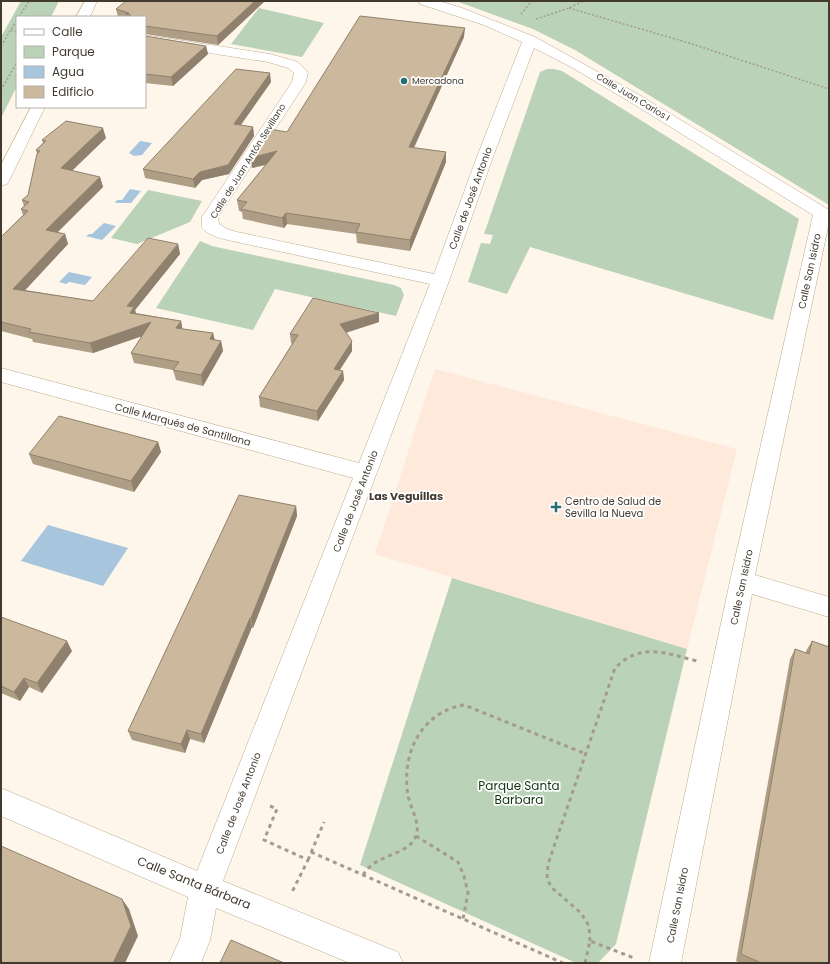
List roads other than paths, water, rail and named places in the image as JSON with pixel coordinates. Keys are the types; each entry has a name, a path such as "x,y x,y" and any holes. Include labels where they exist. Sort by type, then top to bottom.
{"street":[{"path":"84,16 91,1"},
{"name":"Calle Juan Carlos I","path":"425,1 454,9 508,30 590,72 825,215"},
{"name":"Calle de Juan Antón Sevillano","path":"146,39 270,58 293,65 301,72 298,82 210,217 210,226 221,233 237,237 440,281"},
{"name":"Calle de José Antonio","path":"186,963 195,940 205,889 440,281 486,154 530,40"},
{"path":"1,181 38,108"},
{"name":"Calle San Isidro","path":"665,963 742,581 825,215"},
{"name":"Calle Marqués de Santillana","path":"1,375 366,473"},
{"path":"742,581 829,607"},
{"name":"Calle Santa Bárbara","path":"1,802 205,889 280,918 387,963"}],"water":[{"path":"140,141 152,143 142,155 134,156 129,153"},
{"path":"130,189 141,191 131,203 115,203 117,200 122,200"},
{"path":"104,223 116,226 102,240 86,236 92,234"},
{"path":"69,272 92,277 85,285 59,282"},
{"path":"48,525 128,548 103,586 21,561"}],"place":[{"name":"Mercadona","path":"404,81"},
{"name":"Centro de Salud de Sevilla la Nueva","path":"556,507"}],"district":[{"name":"Las Veguillas","path":"406,496"}],"park label":[{"name":"Parque Santa Barbara","path":"519,793"}]}
